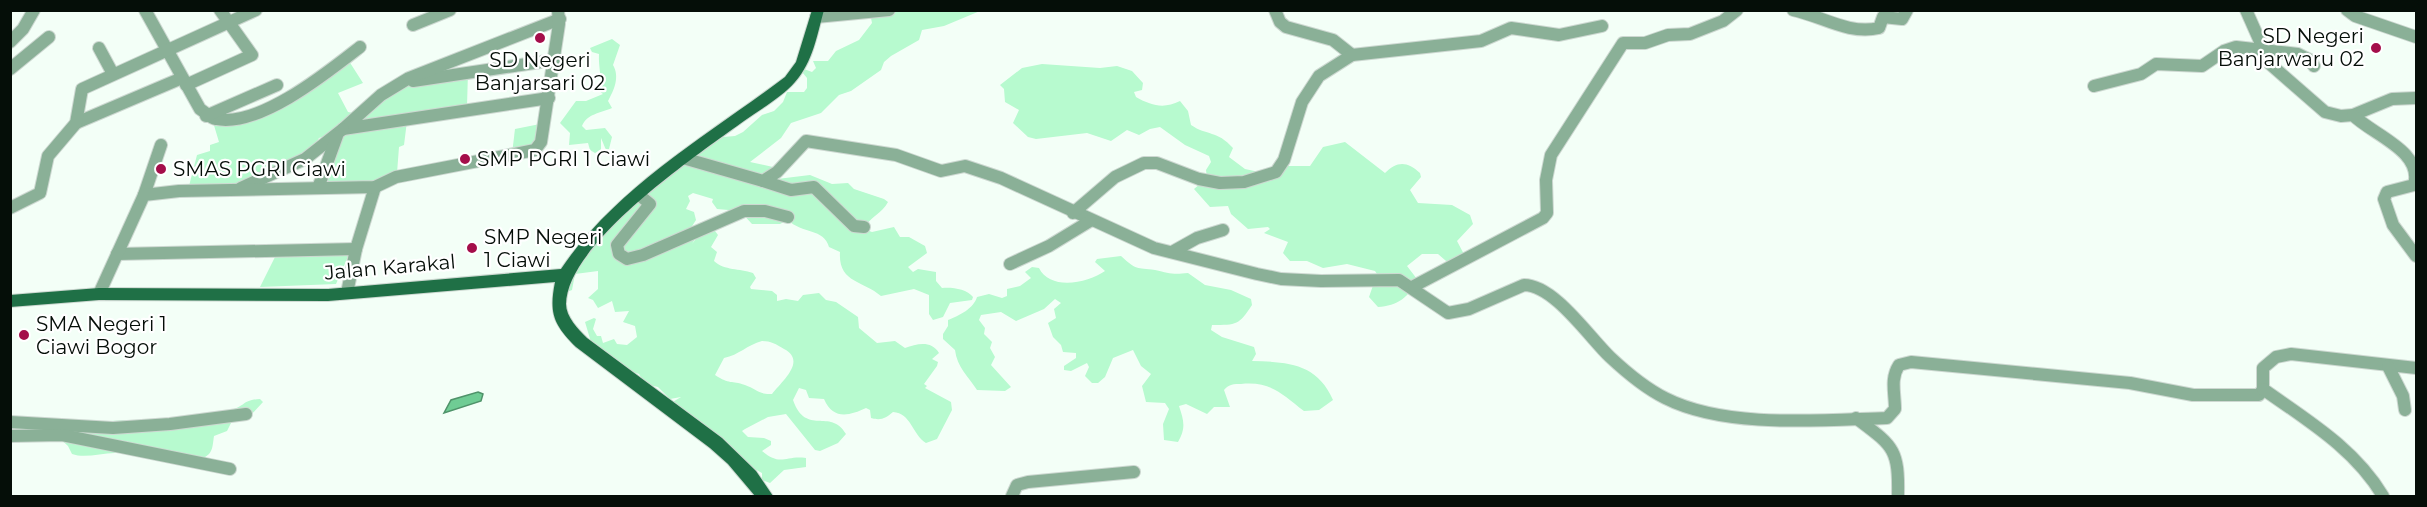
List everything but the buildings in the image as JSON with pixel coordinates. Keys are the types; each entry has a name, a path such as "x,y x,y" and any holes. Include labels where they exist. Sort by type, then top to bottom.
{"main road":[{"path":"765,496 707,435 579,340 562,314 558,302 564,275 611,217 683,158 790,80 802,63 817,14"},
{"name":"Jalan Karakal","path":"10,302 99,294 347,293 564,275"}],"street":[{"path":"10,42 23,29 34,10"},
{"path":"145,10 206,116 216,119 226,119 277,103 308,86 360,47"},
{"path":"10,208 40,193 48,156 76,123 251,57 220,10"},
{"path":"76,123 82,89 256,10"},
{"path":"413,25 450,10"},
{"path":"817,14 889,10"},
{"path":"1275,10 1280,22 1286,27 1333,40 1352,55"},
{"path":"1414,286 1543,218 1547,213 1547,168 1551,155 1623,43 1645,43 1668,35 1690,33 1723,21 1737,10"},
{"path":"1793,10 1814,14 1848,28 1867,30 1879,28 1883,17 1902,19 1907,10"},
{"path":"2246,10 2273,67 2317,107 2335,115 2354,115 2392,99 2416,98"},
{"path":"2347,10 2355,16 2416,38"},
{"path":"144,195 179,191 234,191 375,187 405,175 535,150 541,145 559,15 399,83 297,164 234,191"},
{"path":"1073,213 1115,177 1143,163 1157,164 1199,179 1220,183 1244,182 1276,172 1284,160 1302,102 1319,76 1352,55 1481,41 1511,27 1558,35 1602,26"},
{"path":"10,69 49,37"},
{"path":"99,48 113,74"},
{"path":"2094,86 2141,74 2156,64 2196,68 2207,64 2231,48 2264,49 2298,54 2310,60 2314,66"},
{"path":"399,83 554,60"},
{"path":"206,116 277,85"},
{"path":"340,132 549,98"},
{"path":"2354,115 2366,126 2398,144 2412,166 2416,177 2414,185 2387,192 2384,201 2389,219 2416,256"},
{"path":"318,188 340,132"},
{"path":"763,181 779,171 799,145 806,141 896,155 940,171 961,166 970,168 1001,178 1090,221 1154,248 1281,279 1327,281 1388,278 1414,286 1441,310 1450,314 1461,312 1524,285 1535,286 1581,325 1622,368 1674,402 1701,409 1760,417 1890,416 1895,409 1892,380 1894,373 1899,365 1911,362 2130,383 2193,395 2254,395 2264,389"},
{"path":"99,294 144,195 161,145"},
{"path":"683,158 791,190 814,187 854,226 864,227"},
{"path":"961,177 970,168"},
{"path":"347,293 356,249 375,187"},
{"path":"638,194 650,204 617,244 619,254 627,259 643,255 744,211 765,211 788,217"},
{"path":"1010,264 1049,246 1090,221"},
{"path":"1172,252 1207,234 1224,230"},
{"path":"117,254 356,249"},
{"path":"2383,496 2359,462 2264,389 2263,368 2276,357 2291,354 2416,368"},
{"path":"2388,366 2403,396 2405,410"},
{"path":"10,422 30,421 90,428 122,428 246,414"},
{"path":"1856,418 1889,444 1897,454 1898,496"},
{"path":"10,436 63,435 230,469"},
{"path":"1012,496 1017,485 1028,482 1134,472"}],"shaded area":[{"path":"880,10 980,11 944,26 922,30 919,40 891,56 884,62 881,70 851,91 839,95 821,113 791,123 781,138 750,162 773,167 769,180 810,175 832,184 848,183 854,189 884,199 888,202 886,206 864,229 872,232 894,227 900,237 909,237 925,246 927,253 908,267 913,272 918,269 936,272 936,281 942,288 963,290 973,297 972,300 950,303 943,317 933,320 929,314 929,295 914,289 881,296 847,275 840,262 840,252 829,247 818,234 788,220 780,224 752,224 740,211 717,209 712,202 713,199 693,193 688,196 690,201 686,209 694,212 696,220 687,234 695,239 692,244 702,231 715,231 718,235 711,247 717,252 714,261 727,268 753,273 756,278 751,289 772,291 777,295 777,301 786,299 798,301 803,295 819,293 826,300 836,302 858,317 859,328 877,343 895,341 905,348 919,344 932,346 939,353 932,359 938,362 924,384 927,386 925,388 951,402 952,410 937,439 926,443 908,420 899,413 893,412 878,419 871,418 870,410 866,408 854,413 837,413 828,406 824,399 809,398 806,390 799,388 793,400 798,411 811,420 833,422 840,426 846,434 838,443 820,451 815,450 786,414 768,417 745,429 742,431 748,437 771,441 771,445 762,451 768,456 779,459 806,458 806,467 784,470 770,483 762,480 762,473 745,464 741,456 671,403 681,397 670,399 658,387 645,384 639,374 627,370 591,342 585,322 594,318 596,319 593,329 597,336 601,336 603,343 614,339 617,344 627,345 637,337 635,326 623,322 629,311 615,312 612,301 598,308 593,300 588,298 598,289 598,271 575,274 572,290 567,292 571,264 564,265 583,238 620,212 631,209 635,201 674,160 675,155 683,158 704,150 723,137 735,136 762,115 774,111 783,102 787,92 804,92 807,88 807,78 802,72 804,69 812,72 816,68 813,61 828,61 836,51 859,40 872,23 871,18","holes":["765,341 784,349 793,359 790,371 772,394 761,393 715,375 724,358"]},
{"path":"612,39 620,45 613,65 616,74 615,83 608,101 612,108 591,116 582,126 586,130 605,128 612,137 609,149 606,150 601,138 601,150 595,153 590,150 588,143 569,145 570,133 560,123 576,101 586,101 603,94 598,90 599,54 592,52 590,48"},
{"path":"347,58 363,83 338,93 348,112 358,114 384,90 468,72 467,106 407,121 404,145 399,147 397,173 369,182 324,185 334,133 319,138 312,150 284,165 235,184 189,186 197,155 210,151 210,145 219,142 213,122 271,107"},
{"path":"1042,64 1100,68 1117,66 1132,71 1143,83 1142,90 1134,92 1136,97 1147,103 1158,105 1169,105 1180,101 1188,111 1191,125 1227,142 1233,148 1229,157 1245,169 1259,172 1277,166 1310,166 1323,147 1345,142 1385,173 1394,166 1402,164 1411,166 1420,173 1421,177 1410,190 1418,203 1452,205 1470,215 1473,224 1457,241 1467,260 1453,267 1438,254 1422,254 1407,266 1417,279 1407,296 1391,305 1378,307 1369,297 1377,274 1375,271 1347,264 1323,268 1307,261 1290,261 1283,253 1288,242 1264,233 1270,229 1268,227 1248,229 1231,214 1228,206 1210,207 1194,189 1207,178 1206,170 1211,162 1209,156 1185,145 1160,127 1139,135 1127,130 1111,141 1087,133 1036,139 1028,137 1013,123 1019,110 1005,102 1004,89 1000,85 1022,68"},
{"path":"540,124 540,143 512,154 515,129"},
{"path":"350,252 336,284 260,287 275,257"},
{"path":"1121,256 1137,268 1178,274 1188,273 1205,285 1231,290 1251,299 1252,305 1244,317 1232,324 1212,325 1211,330 1222,337 1254,347 1256,354 1252,361 1289,364 1310,372 1319,378 1333,400 1319,410 1304,411 1276,390 1268,387 1251,384 1232,385 1224,390 1230,407 1214,407 1207,414 1186,404 1179,406 1183,424 1181,437 1178,442 1164,440 1163,424 1169,409 1165,403 1146,402 1142,386 1151,374 1141,366 1133,350 1113,358 1105,377 1098,383 1092,383 1085,376 1089,367 1087,363 1071,371 1064,370 1064,366 1076,358 1076,353 1063,352 1061,345 1053,337 1048,323 1056,318 1054,309 1061,303 1055,299 1044,309 1016,321 1001,312 981,315 979,320 985,328 984,334 992,342 990,348 995,357 991,365 1011,387 1005,391 977,390 960,366 955,350 943,339 948,320 969,308 977,297 989,294 1002,298 1007,296 1007,289 1020,286 1031,278 1025,272 1032,267 1039,268 1052,280 1070,283 1089,279 1105,271 1095,262 1097,259"},
{"path":"478,392 483,394 481,401 444,413 451,400"},
{"path":"260,399 263,402 253,413 232,421 227,431 214,436 209,454 190,462 166,461 118,453 89,456 72,454 68,446 55,434 93,422 128,420 130,427 196,418 222,413 250,400"}],"place":[{"name":"SD Negeri Banjarsari 02","path":"540,38"},
{"name":"SD Negeri Banjarwaru 02","path":"2376,48"},
{"name":"SMP PGRI 1 Ciawi","path":"465,159"},
{"name":"SMAS PGRI Ciawi","path":"161,169"},
{"name":"SMP Negeri 1 Ciawi","path":"472,248"},
{"name":"SMA Negeri 1 Ciawi Bogor","path":"24,335"}]}
